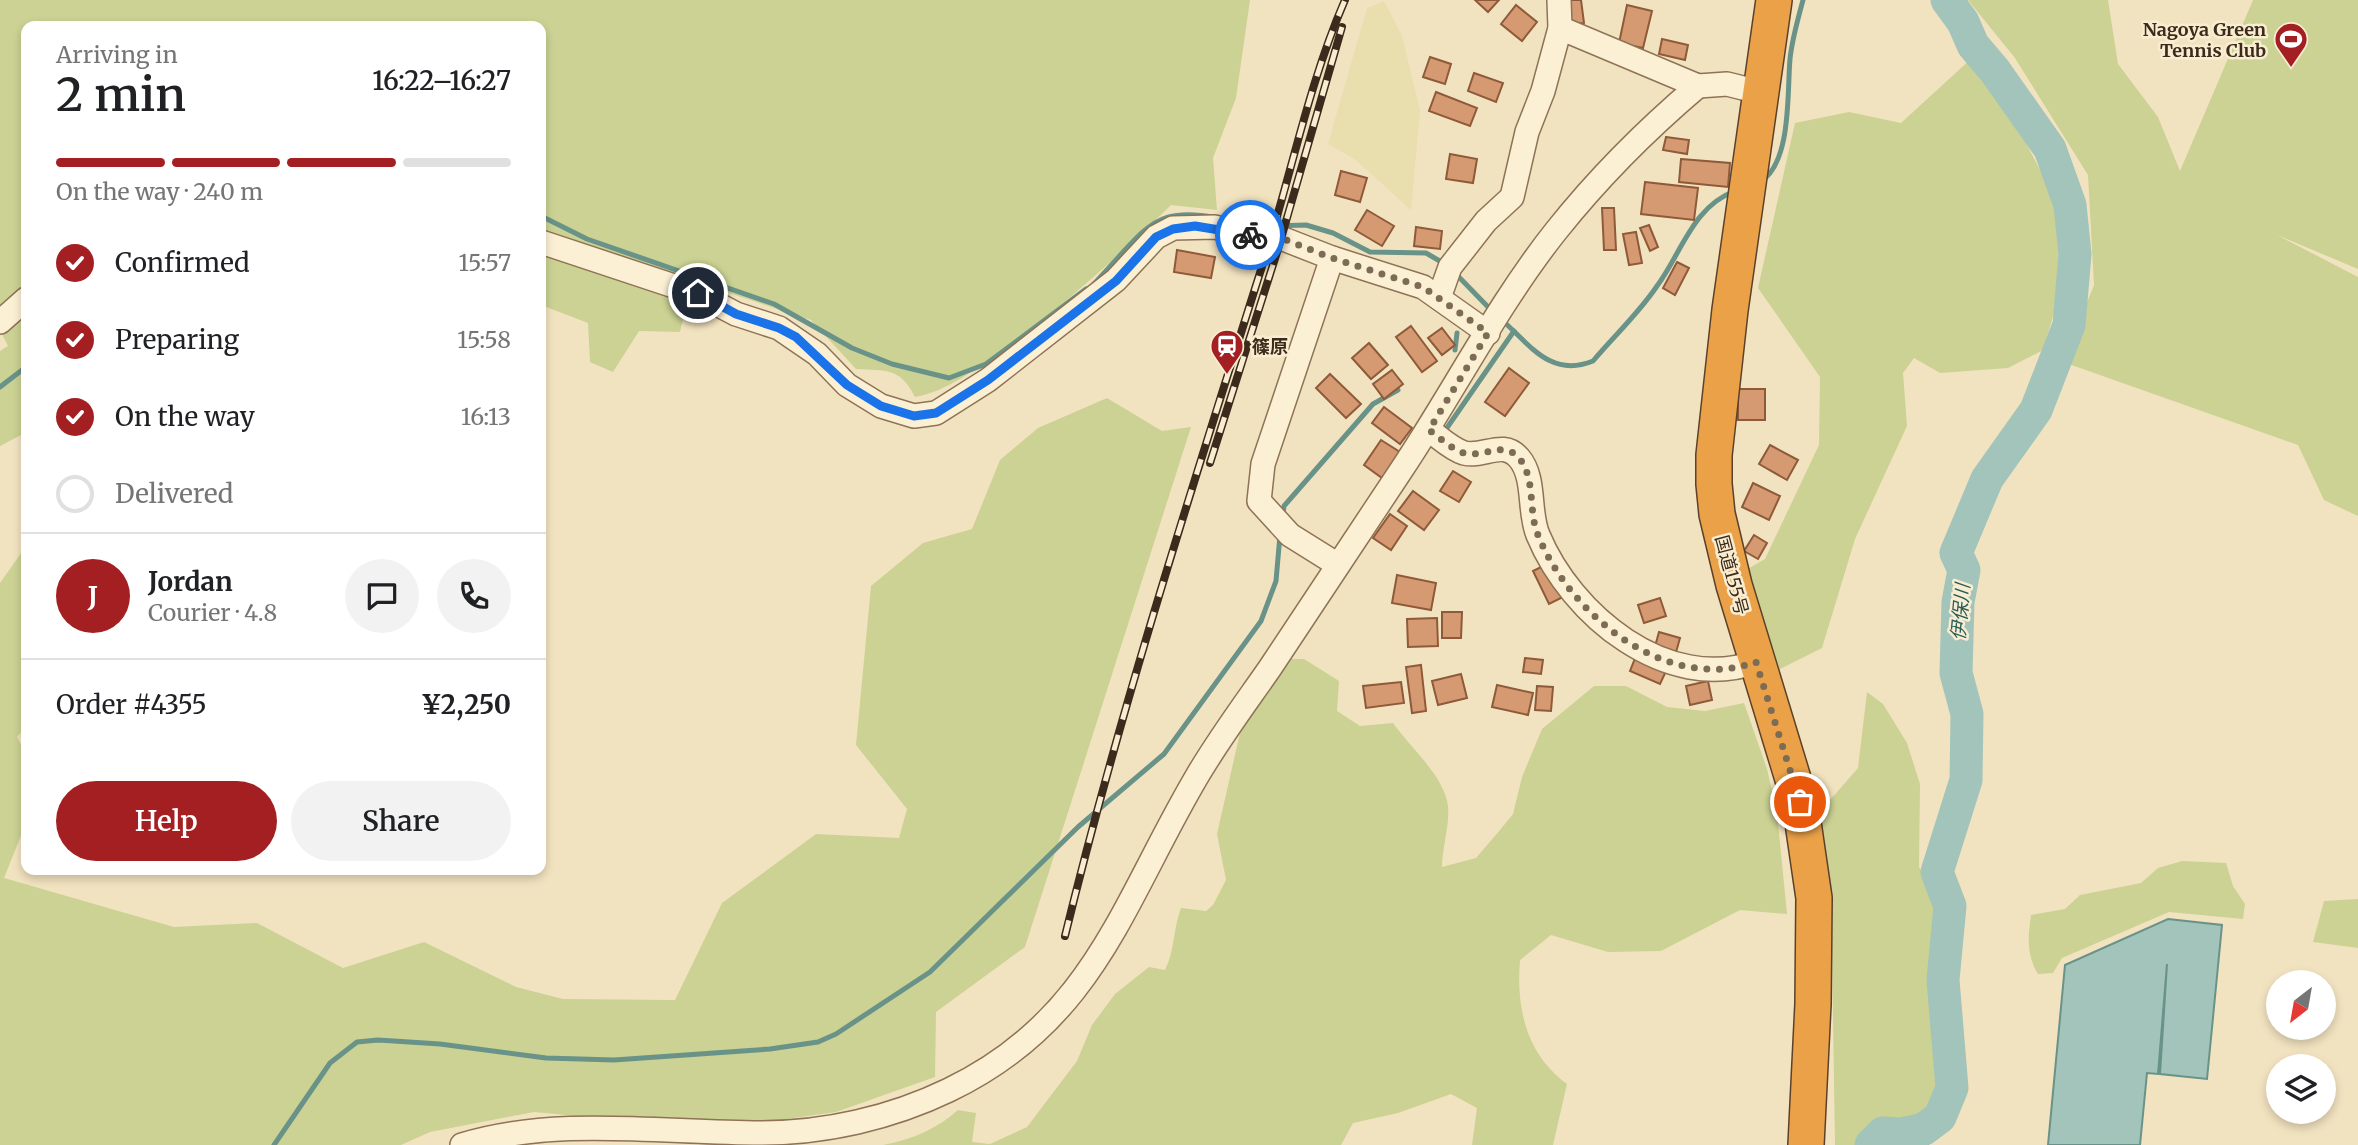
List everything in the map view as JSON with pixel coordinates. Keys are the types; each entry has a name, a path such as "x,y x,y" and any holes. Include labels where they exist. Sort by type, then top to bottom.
{"highway":[{"name":"国道155号","path":"1774,0 1759,92 1714,455 1720,533 1756,662 1800,802 1814,898 1814,1004 1806,1145"}],"street":[{"path":"1439,298 1450,267 1486,221 1512,197 1527,132 1543,91 1560,28 1559,0"},
{"path":"1560,28 1698,86 1727,84 1759,92"},
{"path":"462,1145 496,1135 551,1128 763,1133 843,1125 942,1093 1004,1056 1051,1017 1101,957 1197,777 1429,430 1553,234 1648,128 1698,86"},
{"path":"546,244 698,293 736,314 779,328 817,354 847,385 881,406 914,416 936,413 988,380 1116,281 1156,237 1173,229 1215,227 1244,235 1263,234 1423,287 1488,333"},
{"path":"1332,258 1262,464 1259,501 1290,535 1338,565"},
{"path":"0,322 21,303"},
{"path":"1429,430 1462,452 1502,448 1520,458 1528,480 1536,530 1543,547 1582,603 1621,637 1693,669 1726,671 1756,662"}],"shaded area":[{"path":"1384,1 1402,36 1420,111 1411,210 1356,160 1328,144 1367,8"}],"green space":[{"path":"0,0 1250,0 1236,98 1213,158 1217,210 1171,205 1048,315 973,371 927,394 915,397 904,380 891,372 856,369 811,320 692,281 680,332 639,331 613,372 590,362 588,323 546,307 546,21 21,21 21,435 0,446 0,351 8,346 0,330"},
{"path":"1968,0 2108,0 2118,64 2158,117 2180,171 2253,0 2358,0 2358,269 2277,235 2358,277 2358,516 2324,500 2298,445 2063,362 2094,285 2088,175 2015,58"},
{"path":"1973,57 2014,120 2051,191 2066,273 2043,350 2008,368 1940,373 1914,358 1903,373 1907,426 1855,539 1822,648 1778,670 1746,570 1765,559 1819,445 1820,377 1758,288 1795,123 1849,112 1901,123"},
{"path":"1107,398 1162,431 1191,427 1025,947 936,1012 935,1077 836,1112 758,1123 620,1120 534,1112 430,1132 401,1145 0,1145 0,583 21,553 21,732 17,737 21,745 21,836 4,878 174,927 257,923 343,968 424,942 516,987 563,999 675,1000 722,903 816,834 899,838 907,809 856,745 871,586 923,543 972,529 1000,460 1038,428"},
{"path":"1289,659 1304,659 1339,681 1337,711 1360,726 1393,723 1433,773 1448,806 1442,867 1476,858 1500,830 1513,814 1522,777 1542,729 1594,686 1626,686 1667,707 1705,711 1744,703 1767,769 1777,813 1787,914 1740,910 1661,951 1608,952 1551,935 1520,960 1520,995 1527,1029 1542,1059 1567,1084 1553,1145 1472,1145 1477,1108 1451,1094 1398,1113 1353,1123 1341,1145 883,1145 923,1133 958,1110 976,1113 972,1142 990,1144 1027,1127 1077,1061 1092,1025 1115,994 1149,967 1165,970 1181,908 1206,911 1213,905 1226,880 1217,834 1240,733"},
{"path":"1867,692 1883,704 1907,743 1920,784 1919,867 1942,903 1936,1019 1941,1068 1940,1092 1932,1114 1920,1123 1901,1129 1885,1128 1863,1140 1861,1145 1835,1145 1832,952 1816,833 1824,807 1858,768"},
{"path":"2182,861 2226,863 2233,886 2245,904 2243,919 2169,912 2062,958 2053,973 2038,974 2031,959 2029,945 2031,915 2065,909 2080,895 2141,883 2158,868"},
{"path":"2358,899 2358,948 2313,942 2324,901"}],"water":[{"path":"2168,919 2222,925 2207,1079 2160,1074 2167,964 2158,1074 2147,1073 2140,1145 2048,1145 2065,965"}],"building":[{"path":"1475,0 1499,0 1488,12"},
{"path":"1565,0 1581,0 1584,23 1568,25"},
{"path":"1516,5 1537,22 1522,41 1501,24"},
{"path":"1627,5 1652,11 1643,48 1619,43"},
{"path":"1662,39 1688,45 1685,60 1659,54"},
{"path":"1430,57 1451,64 1445,84 1423,77"},
{"path":"1474,73 1503,83 1496,102 1468,91"},
{"path":"1436,92 1477,108 1470,126 1429,111"},
{"path":"1666,137 1689,140 1687,154 1663,150"},
{"path":"1450,154 1477,159 1473,183 1446,179"},
{"path":"1681,159 1730,163 1728,187 1679,182"},
{"path":"1341,171 1367,178 1360,202 1335,195"},
{"path":"1645,182 1698,188 1694,220 1641,214"},
{"path":"1602,208 1614,208 1616,250 1604,250"},
{"path":"1367,210 1394,226 1382,246 1355,230"},
{"path":"1649,225 1658,247 1650,251 1640,228"},
{"path":"1416,227 1442,231 1440,249 1414,246"},
{"path":"1636,232 1642,263 1629,265 1623,234"},
{"path":"1177,250 1215,257 1211,278 1174,272"},
{"path":"1677,262 1689,268 1675,295 1663,288"},
{"path":"1411,326 1437,361 1422,372 1396,337"},
{"path":"1442,328 1455,345 1442,355 1428,338"},
{"path":"1369,343 1388,365 1371,379 1352,358"},
{"path":"1509,368 1529,383 1505,416 1485,402"},
{"path":"1392,370 1403,384 1384,399 1373,384"},
{"path":"1330,374 1361,404 1346,418 1316,388"},
{"path":"1738,389 1765,389 1765,420 1738,420"},
{"path":"1384,407 1412,428 1400,444 1372,423"},
{"path":"1381,440 1400,452 1382,478 1364,465"},
{"path":"1770,445 1798,460 1787,480 1759,464"},
{"path":"1453,471 1471,482 1459,502 1440,491"},
{"path":"1753,483 1780,496 1769,520 1742,507"},
{"path":"1413,491 1439,510 1424,530 1398,511"},
{"path":"1390,514 1407,526 1391,550 1373,538"},
{"path":"1754,535 1767,543 1758,559 1744,551"},
{"path":"1549,563 1565,596 1549,604 1533,571"},
{"path":"1397,575 1436,583 1431,610 1392,603"},
{"path":"1660,598 1666,616 1644,623 1638,605"},
{"path":"1442,612 1462,612 1461,638 1442,638"},
{"path":"1437,618 1438,646 1408,647 1407,619"},
{"path":"1659,632 1680,638 1675,656 1654,650"},
{"path":"1636,656 1667,669 1660,684 1630,671"},
{"path":"1525,658 1543,660 1541,674 1523,672"},
{"path":"1421,665 1426,711 1412,713 1406,667"},
{"path":"1461,674 1467,698 1438,705 1432,681"},
{"path":"1708,681 1712,700 1690,705 1686,686"},
{"path":"1401,682 1404,703 1366,708 1363,686"},
{"path":"1497,685 1533,693 1528,715 1492,707"},
{"path":"1537,686 1553,687 1551,711 1535,710"}],"waterway":[{"path":"1760,182 1770,173 1783,143 1791,52 1803,0"},
{"name":"伊保川","path":"1871,1145 1883,1133 1901,1134 1924,1129 1940,1117 1952,1088 1943,980 1950,906 1937,872 1966,780 1967,714 1956,673 1958,602 1964,570 1956,553 1987,479 2036,410 2069,325 2075,254 2070,205 2050,149 1995,71 1973,45 1963,22 1947,0"},
{"path":"1502,320 1532,349 1553,362 1578,365 1593,361 1650,296 1698,219 1721,198 1735,191"},
{"path":"1094,284 1147,228 1161,220 1177,215 1196,215 1254,225"},
{"path":"546,218 587,239 774,304 852,348 892,364 949,378 986,364 1086,289"},
{"path":"1271,226 1306,225 1333,233 1370,252 1426,253 1445,264"},
{"path":"1455,273 1492,311"},
{"path":"1442,435 1514,331"},
{"path":"1455,350 1457,333"},
{"path":"0,387 21,371"},
{"path":"1283,515 1284,506 1373,404 1398,390"},
{"path":"274,1145 330,1063 357,1042 378,1040 440,1044 546,1058 614,1060 770,1049 818,1042 836,1034 930,972 1078,827 1164,754 1261,621 1276,581 1280,535"},
{"path":"1926,1145 1937,1119"}],"railway":[{"path":"1065,936 1159,595 1265,257 1321,63 1345,0"},
{"path":"1210,463 1278,249 1342,27"}],"way so far":[{"path":"1250,235 1263,234 1286,240 1423,287 1488,333 1429,430 1462,452 1483,453 1502,448 1520,458 1528,480 1536,530 1543,547 1582,603 1621,637 1693,669 1726,671 1756,662 1800,802"}],"place":[{"name":"Nagoya Green Tennis Club","path":"2291,69"},
{"name":"篠原","path":"1227,376"}],"route":[{"path":"698,293 736,314 779,328 796,337 847,385 881,406 914,416 936,413 988,380 1049,335 1116,281 1156,237 1173,229 1195,226 1215,227 1250,235"}]}
